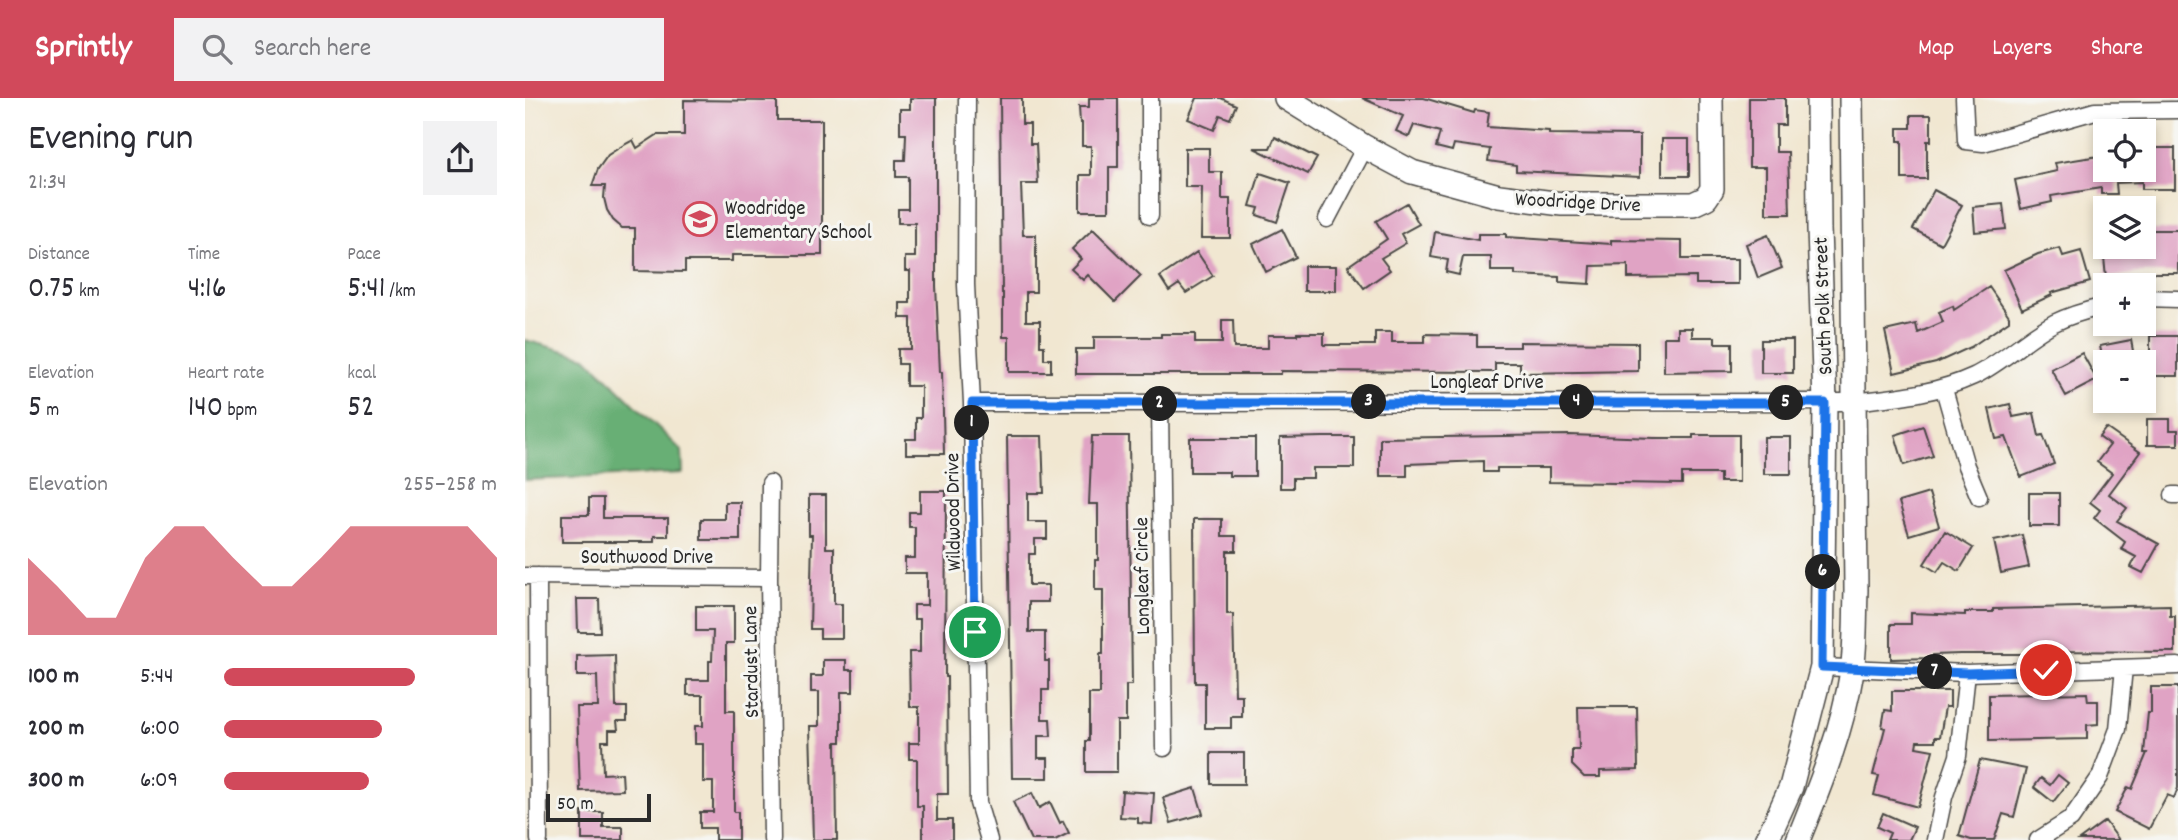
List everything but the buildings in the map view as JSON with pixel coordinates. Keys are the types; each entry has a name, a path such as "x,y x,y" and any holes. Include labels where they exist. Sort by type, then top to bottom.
{"main road":[{"name":"Woodridge Drive","path":"1286,98 1365,147 1412,172 1499,196 1562,204 1693,204 1706,198 1712,189 1711,98"},
{"name":"South Polk Street","path":"1767,840 1791,787 1822,667 1825,403 1818,98"},
{"name":"South Polk Street","path":"1798,840 1832,749 1852,669 1856,590 1851,98"}],"street":[{"name":"Wildwood Drive","path":"967,98 966,285 972,403 978,803 989,840"},
{"path":"1150,98 1150,216"},
{"path":"1964,98 1966,141 1983,143 2095,111 2154,105 2178,110"},
{"path":"1327,219 1365,147"},
{"path":"2156,298 2178,299"},
{"name":"Longleaf Drive","path":"972,403 1853,402 1944,389 1976,375 2054,323 2093,309"},
{"path":"1944,389 1966,466 1979,497"},
{"name":"Longleaf Circle","path":"1160,404 1164,748"},
{"name":"Stardust Lane","path":"770,483 772,840"},
{"path":"532,576 540,840"},
{"name":"Southwood Drive","path":"532,576 769,578"},
{"path":"1822,667 1967,673 2178,666"},
{"path":"2044,839 2071,819 2099,777 2118,729 2124,668"},
{"path":"1935,840 1944,797 1958,756 1967,673"}],"green space":[{"path":"525,340 586,357 682,451 683,473 525,480"}],"place":[{"name":"Woodridge Elementary School","path":"700,219"}],"route":[{"path":"975,632 972,403 1825,403 1822,667 1967,673 2046,670"}]}
